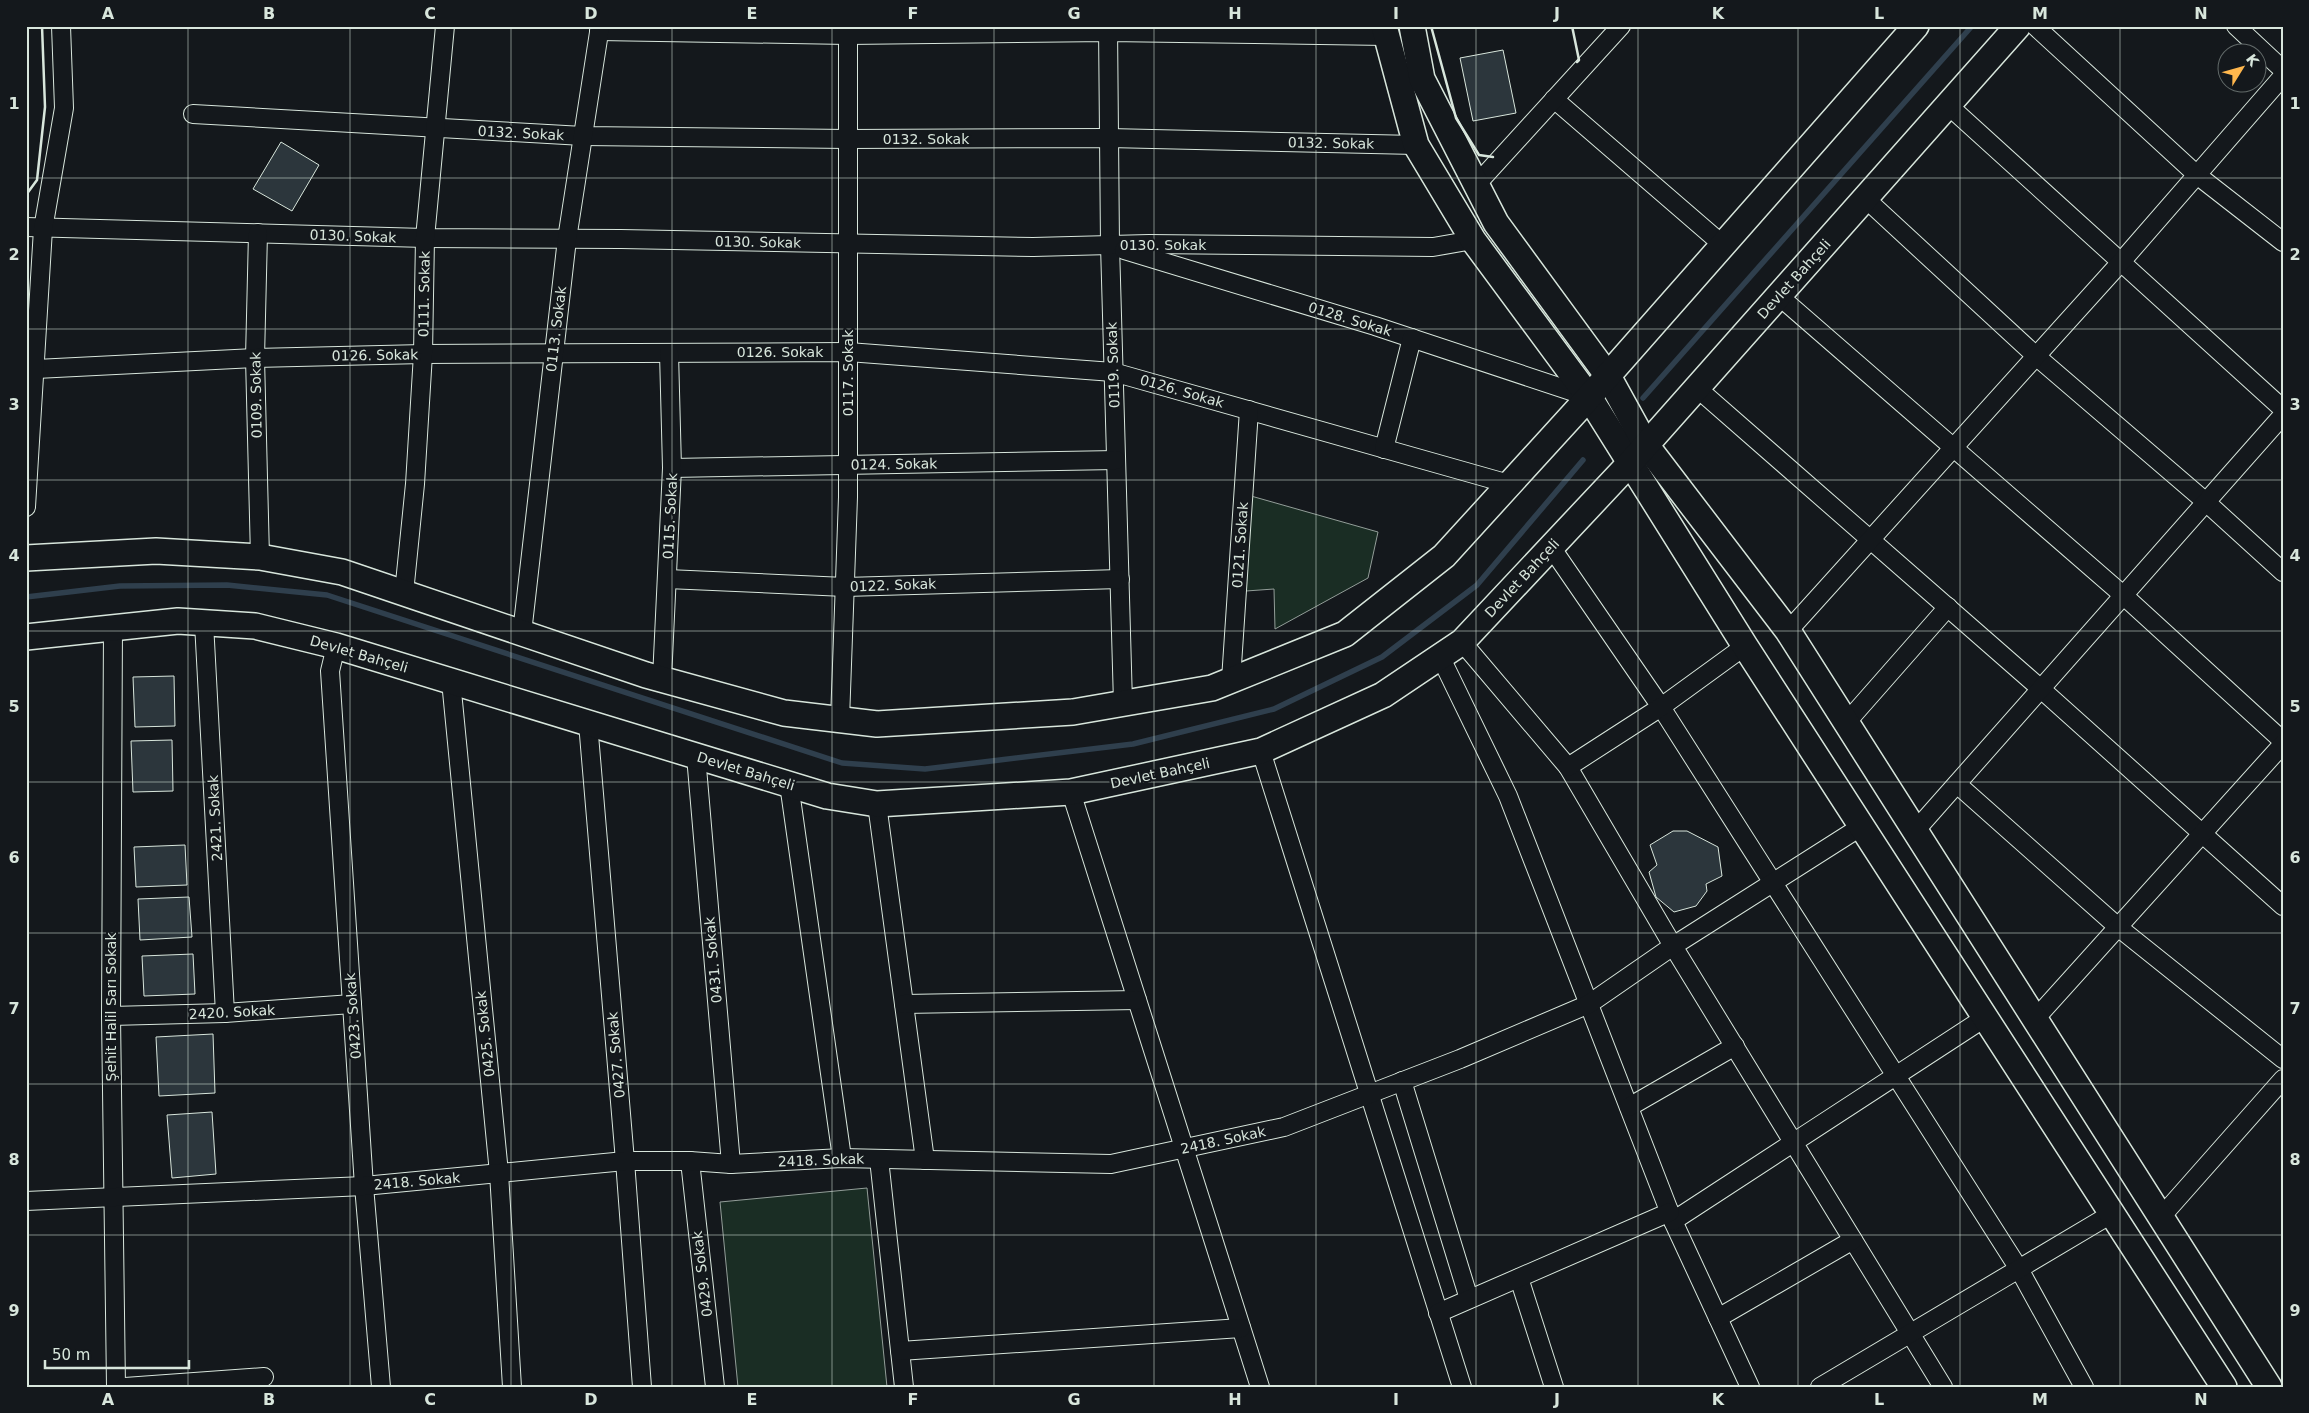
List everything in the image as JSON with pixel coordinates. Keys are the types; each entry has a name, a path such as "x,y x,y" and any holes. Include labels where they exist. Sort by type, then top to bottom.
{"street":[{"path":"26,507 36,369 35,228 64,108 61,26"},
{"name":"0111. Sokak","path":"404,592 415,484 423,354 425,238 445,26"},
{"path":"1412,26 1422,80 1496,223 1608,376 1639,453 1746,646 2224,1387"},
{"path":"1476,185 1621,26"},
{"path":"26,558 156,551 260,557 342,572 662,679 784,713 840,720 877,724 1072,712 1212,688 1344,634 1444,556 1608,376 1916,26"},
{"name":"Devlet Bahçeli","path":"26,637 178,621 255,626 336,646 827,796 877,804 1072,792 1261,751 1382,695 1462,642 1639,453 2018,26"},
{"path":"2035,26 2197,175 2283,242"},
{"path":"2236,26 2283,70"},
{"path":"600,28 848,31 1108,29 1385,31 1416,145 1473,240 1589,397 1639,453 1788,630 2269,1387"},
{"name":"0113. Sokak","path":"522,633 567,239 600,28"},
{"name":"0119. Sokak","path":"1108,29 1110,245 1123,703"},
{"name":"0117. Sokak","path":"840,720 848,465 848,31"},
{"path":"1788,630 2121,262 2283,76"},
{"path":"1554,99 1723,245"},
{"path":"1948,106 2283,409"},
{"name":"0132. Sokak","path":"193,114 583,136 847,139 1109,138 1416,145"},
{"path":"1866,199 2036,356 2206,502 2283,572"},
{"name":"0130. Sokak","path":"35,228 258,232 425,238 1033,247 1110,245 1433,247 1473,240"},
{"name":"0109. Sokak","path":"258,232 255,358 260,557"},
{"name":"0128. Sokak","path":"1110,245 1412,338 1589,397"},
{"path":"1779,296 1952,449 2123,596 2283,742 2035,1019"},
{"path":"1384,449 1412,338"},
{"name":"0115. Sokak","path":"662,679 672,468 669,352"},
{"name":"0126. Sokak","path":"36,369 255,358 423,354 848,352 1113,372 1509,484"},
{"path":"1697,388 2041,689 2201,835 2283,906"},
{"name":"0121. Sokak","path":"1232,680 1250,410"},
{"path":"1915,831 2283,415"},
{"name":"0124. Sokak","path":"672,468 1116,460"},
{"path":"1551,546 1661,707 2019,1269 2084,1387"},
{"name":"0122. Sokak","path":"667,579 845,587 1120,579"},
{"path":"1846,723 1948,607"},
{"name":"2421. Sokak","path":"204,623 226,1013"},
{"name":"Şehit Halil Sarı Sokak","path":"113,628 111,1016 116,1387"},
{"path":"1462,642 1568,767 1673,946 1943,1387"},
{"name":"0423. Sokak","path":"336,646 330,671 364,1186 381,1387"},
{"path":"1568,767 1661,707 1746,646"},
{"path":"1440,656 1508,796 1671,1216 1750,1387"},
{"name":"0425. Sokak","path":"451,681 499,1173 512,1387"},
{"name":"0427. Sokak","path":"588,723 642,1387"},
{"path":"1261,751 1462,1387"},
{"name":"0431. Sokak","path":"696,756 731,1164"},
{"path":"788,784 842,1158"},
{"path":"1957,784 2118,927 2283,1059"},
{"path":"1072,792 1136,1000 1260,1387"},
{"path":"877,804 925,1160"},
{"name":"2418. Sokak","path":"26,1201 364,1186 625,1161 690,1160 731,1164 842,1158 1111,1164 1284,1127 1589,1004 1673,946 1774,884 1862,826"},
{"path":"904,1004 1136,1000"},
{"name":"2420. Sokak","path":"111,1016 226,1013 352,1004"},
{"path":"1438,1313 1671,1216 1794,1143 1895,1074 1986,1017"},
{"path":"1628,1107 1734,1046"},
{"path":"2161,1217 2283,1079"},
{"path":"1402,1081 1469,1299"},
{"path":"879,1159 904,1387"},
{"name":"0429. Sokak","path":"690,1160 715,1387"},
{"path":"1820,1387 2113,1213"},
{"path":"1718,1318 1853,1240"},
{"path":"1519,1278 1554,1387"},
{"path":"900,1351 1241,1328"},
{"path":"125,1387 207,1384 264,1377"}],"green space":[{"path":"1251,496 1378,532 1368,578 1275,629 1274,589 1246,591"},
{"path":"867,1188 887,1387 738,1387 720,1202"}],"building":[{"path":"1503,50 1516,113 1473,121 1460,58"},
{"path":"281,142 319,165 292,211 253,189"},
{"path":"174,676 175,726 135,727 133,677"},
{"path":"172,740 173,791 133,792 131,741"},
{"path":"1673,831 1687,831 1718,847 1722,876 1706,884 1707,891 1696,906 1674,912 1656,897 1649,872 1657,865 1650,845"},
{"path":"185,845 187,885 136,887 134,847"},
{"path":"189,897 192,937 140,940 138,899"},
{"path":"193,954 195,994 144,996 142,956"},
{"path":"213,1034 215,1093 159,1096 156,1037"},
{"path":"212,1112 216,1174 172,1178 167,1115"}],"waterway":[{"path":"1643,398 1972,26"},
{"path":"26,597 120,586 227,585 327,595 842,763 925,769 1133,744 1274,709 1382,657 1477,585 1583,460"}],"wall":[{"path":"26,195 37,180 45,107 42,26"},
{"path":"1431,26 1456,118 1479,155 1493,157"},
{"path":"1572,26 1579,60 1577,62"}]}
